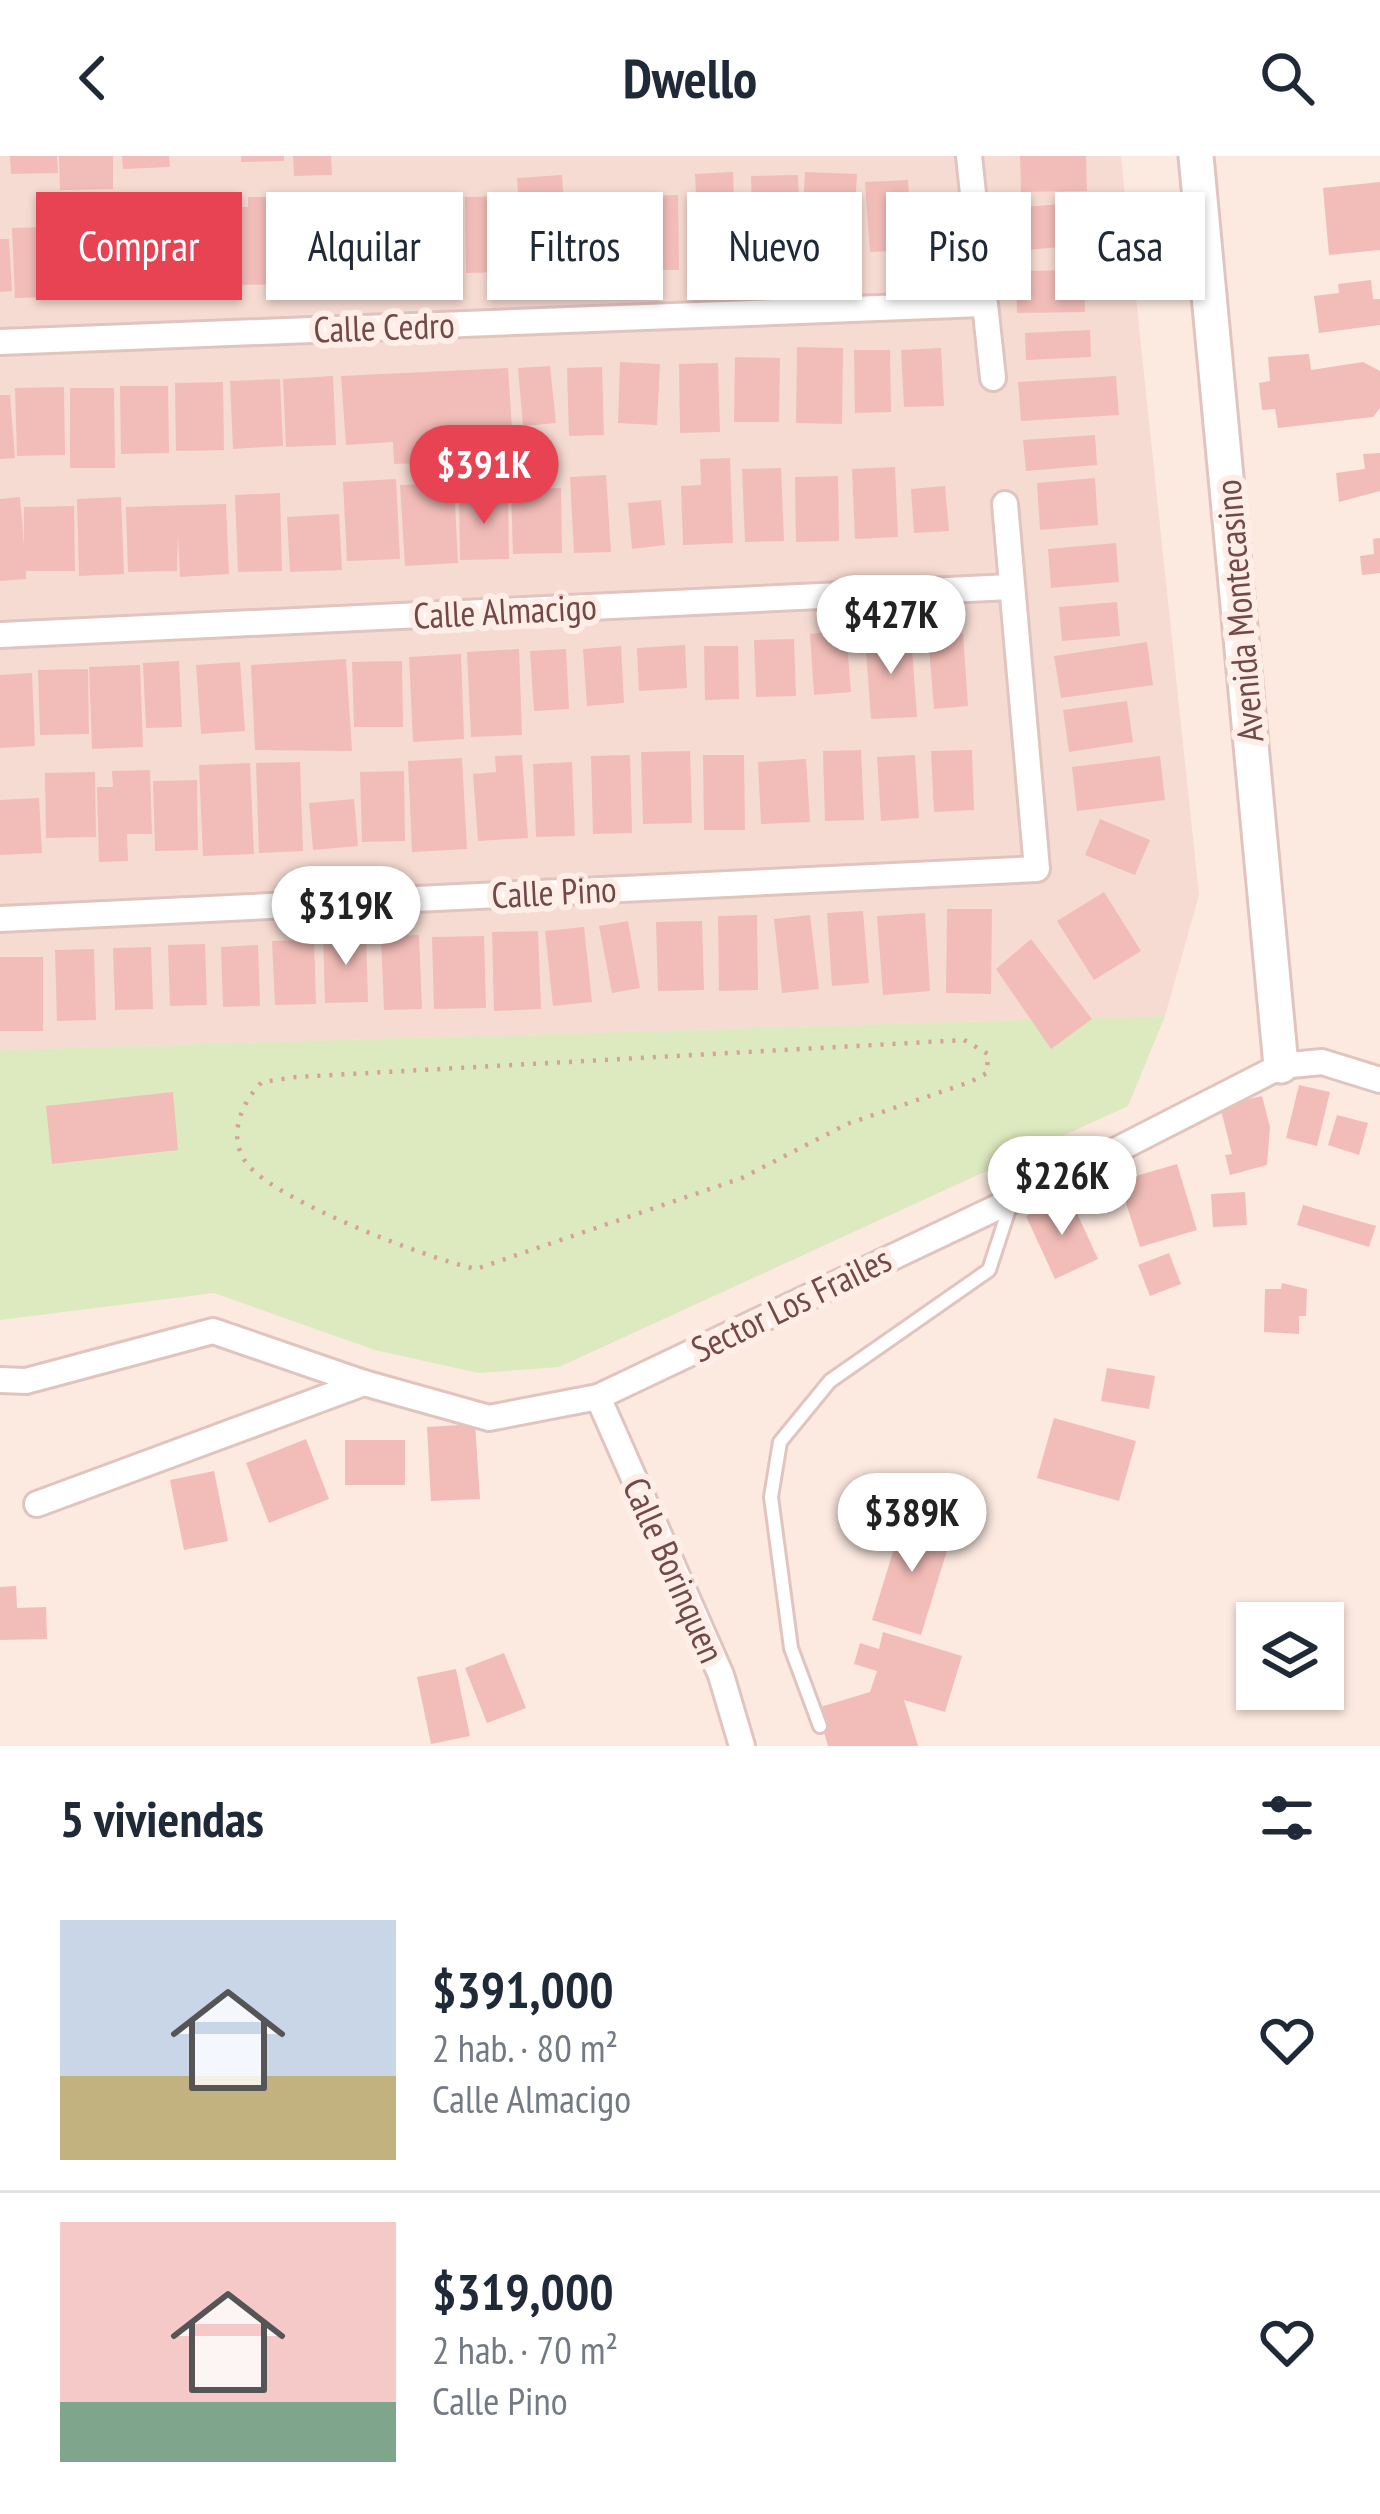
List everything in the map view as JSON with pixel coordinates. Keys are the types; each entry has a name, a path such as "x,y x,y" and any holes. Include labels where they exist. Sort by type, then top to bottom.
{"street":[{"path":"969,156 994,378"},
{"name":"Avenida Montecasino","path":"1196,156 1281,1066"},
{"name":"Calle Cedro","path":"0,342 983,304"},
{"path":"1005,504 1011,587"},
{"name":"Calle Almacigo","path":"0,634 1011,587"},
{"name":"Calle Pino","path":"0,919 1037,869 1011,587"},
{"name":"Sector Los Frailes","path":"364,1383 489,1418 598,1396 1281,1066 1322,1062 1380,1080"},
{"path":"0,1380 26,1382 212,1331 364,1383"},
{"path":"37,1504 364,1383"},
{"name":"Calle Borinquen","path":"598,1396 721,1675 742,1746"}],"lane":[{"path":"820,1726 791,1648 770,1497 780,1442 830,1382 989,1270 1013,1198"}],"path":[{"path":"964,1040 988,1054 987,1073 970,1082 847,1124 742,1178 476,1269 435,1260 273,1186 245,1162 237,1130 241,1108 262,1082 296,1078 964,1040"}],"shaded area":[{"path":"0,156 1121,156 1125,192 1055,192 1055,300 1136,300 1199,895 1165,1016 0,1050"}],"green space":[{"path":"1165,1016 1128,1106 559,1367 479,1373 375,1350 214,1293 0,1320 0,1050"}],"building":[{"path":"10,156 57,156 58,173 11,174"},
{"path":"59,156 113,156 113,189 60,190"},
{"path":"122,156 169,156 170,167 123,169"},
{"path":"241,156 284,156 284,161 241,162"},
{"path":"293,156 331,156 332,175 294,176"},
{"path":"1020,156 1086,156 1087,191 1021,192"},
{"path":"733,172 734,192 696,192 695,174"},
{"path":"805,172 857,174 856,192 804,192"},
{"path":"562,175 563,192 518,192 517,178"},
{"path":"798,175 799,192 751,192 751,176"},
{"path":"908,180 909,192 886,192 886,251 870,252 865,182"},
{"path":"1380,182 1380,250 1329,255 1323,188"},
{"path":"663,195 678,195 679,270 663,270"},
{"path":"487,196 487,273 466,273 465,197"},
{"path":"248,197 266,197 266,284 242,285 242,207 248,207"},
{"path":"1055,205 1055,247 1031,250 1031,207"},
{"path":"36,227 36,298 15,298 12,228"},
{"path":"0,239 9,239 12,291 0,292"},
{"path":"1055,270 1055,300 1085,300 1085,312 1017,313 1017,300 1031,300 1031,271"},
{"path":"1371,280 1373,299 1380,299 1380,325 1319,333 1314,296 1339,293 1338,284"},
{"path":"1090,330 1091,357 1026,360 1025,333"},
{"path":"797,347 843,348 842,424 796,423"},
{"path":"941,348 944,406 904,407 901,350"},
{"path":"854,350 890,350 891,412 855,413"},
{"path":"1309,354 1311,370 1363,362 1380,371 1380,408 1373,417 1278,428 1275,409 1262,410 1259,383 1270,381 1268,357"},
{"path":"735,357 780,358 779,422 734,422"},
{"path":"620,362 660,364 657,425 618,423"},
{"path":"718,363 720,432 680,433 679,364"},
{"path":"550,366 556,423 523,426 518,368"},
{"path":"602,367 604,435 569,436 567,368"},
{"path":"508,368 514,459 394,464 393,442 346,445 341,376"},
{"path":"333,376 336,445 286,447 283,379"},
{"path":"1116,376 1119,415 1021,421 1018,382"},
{"path":"280,379 283,446 233,449 230,381"},
{"path":"223,382 224,450 176,451 175,383"},
{"path":"120,386 168,386 169,453 121,454"},
{"path":"64,387 65,455 17,456 15,388"},
{"path":"70,388 114,388 115,468 70,468"},
{"path":"0,395 10,395 15,458 0,459"},
{"path":"1095,435 1097,465 1026,471 1023,440"},
{"path":"1380,453 1380,491 1339,502 1336,473 1365,469 1363,454"},
{"path":"730,458 733,543 683,545 681,486 701,485 700,459"},
{"path":"895,467 898,537 855,539 852,469"},
{"path":"781,468 784,541 745,542 742,469"},
{"path":"606,475 611,552 574,553 570,477"},
{"path":"838,476 839,541 796,542 795,477"},
{"path":"1095,478 1098,525 1040,530 1037,483"},
{"path":"396,479 400,559 347,561 343,482"},
{"path":"454,483 458,563 405,566 400,485"},
{"path":"945,486 949,531 914,533 911,489"},
{"path":"561,488 562,553 513,554 511,489"},
{"path":"280,493 282,571 238,572 235,495"},
{"path":"508,494 509,559 460,560 459,495"},
{"path":"20,497 24,545 24,507 74,506 75,571 26,571 26,579 0,581 0,499"},
{"path":"121,497 124,574 79,576 77,499"},
{"path":"661,500 665,545 632,549 628,503"},
{"path":"226,504 229,574 180,577 178,535 177,571 128,572 126,507"},
{"path":"339,514 342,570 290,572 287,517"},
{"path":"1380,538 1380,573 1362,575 1360,556 1374,554 1373,539"},
{"path":"1116,543 1119,582 1051,588 1048,549"},
{"path":"1117,602 1120,636 1062,641 1059,607"},
{"path":"846,631 851,692 814,695 810,634"},
{"path":"963,634 968,706 934,709 928,636"},
{"path":"911,635 917,717 871,719 865,638"},
{"path":"794,639 796,696 756,697 754,640"},
{"path":"1147,642 1153,685 1061,698 1054,656"},
{"path":"685,645 687,688 639,691 637,648"},
{"path":"621,646 624,703 587,706 583,649"},
{"path":"704,646 738,646 739,699 705,700"},
{"path":"519,649 522,735 471,737 467,652"},
{"path":"566,649 569,709 534,711 530,651"},
{"path":"461,654 464,739 413,742 409,657"},
{"path":"346,659 352,751 255,750 251,665"},
{"path":"179,661 182,727 146,728 143,663"},
{"path":"402,661 403,727 354,727 352,662"},
{"path":"240,662 245,731 201,734 196,665"},
{"path":"140,665 143,747 92,749 89,667"},
{"path":"88,669 89,734 40,735 38,670"},
{"path":"32,673 35,746 0,748 0,675"},
{"path":"1127,701 1133,742 1069,752 1063,710"},
{"path":"861,750 864,820 825,821 823,751"},
{"path":"972,750 974,810 934,812 931,751"},
{"path":"690,751 692,823 643,824 641,752"},
{"path":"522,755 528,838 478,841 473,774 496,772 495,756"},
{"path":"630,755 632,833 593,834 591,756"},
{"path":"703,755 744,755 745,830 704,830"},
{"path":"915,755 919,818 881,821 877,757"},
{"path":"1160,756 1165,800 1077,811 1072,767"},
{"path":"462,758 467,849 412,852 408,761"},
{"path":"806,759 810,822 761,824 758,762"},
{"path":"300,762 303,851 259,853 256,763"},
{"path":"572,762 575,836 536,837 533,764"},
{"path":"250,763 254,854 203,856 199,765"},
{"path":"150,770 152,834 127,834 128,861 99,862 97,787 113,787 112,771"},
{"path":"404,771 405,841 362,842 360,772"},
{"path":"95,772 96,837 46,838 45,773"},
{"path":"197,780 198,850 155,851 153,781"},
{"path":"39,798 42,853 0,855 0,800"},
{"path":"354,799 358,846 313,850 309,803"},
{"path":"1100,819 1150,840 1135,875 1085,855"},
{"path":"1104,892 1141,951 1094,980 1057,921"},
{"path":"947,909 992,909 991,994 946,993"},
{"path":"863,911 869,983 832,986 827,913"},
{"path":"925,913 930,991 883,995 877,916"},
{"path":"757,915 758,990 719,991 718,916"},
{"path":"810,915 819,989 782,993 774,919"},
{"path":"628,921 640,988 612,993 599,926"},
{"path":"702,921 704,990 658,991 656,922"},
{"path":"584,927 592,1002 553,1006 545,931"},
{"path":"538,931 541,1009 494,1011 492,932"},
{"path":"366,932 368,1002 325,1003 323,933"},
{"path":"419,935 422,1009 384,1010 381,936"},
{"path":"484,936 486,1008 434,1009 432,937"},
{"path":"1031,939 1092,1019 1051,1049 996,969"},
{"path":"314,940 316,1004 275,1005 272,941"},
{"path":"205,944 207,1005 170,1006 168,945"},
{"path":"258,945 260,1006 223,1007 221,947"},
{"path":"151,947 153,1009 115,1010 113,948"},
{"path":"94,949 96,1020 57,1021 55,950"},
{"path":"0,957 43,957 43,1031 0,1031"},
{"path":"1299,1085 1330,1092 1317,1146 1286,1138"},
{"path":"173,1092 178,1150 52,1164 46,1106"},
{"path":"1262,1096 1270,1127 1267,1165 1230,1175 1225,1155 1232,1154 1220,1106"},
{"path":"1337,1115 1368,1123 1359,1155 1328,1145"},
{"path":"1177,1164 1197,1230 1140,1247 1119,1181"},
{"path":"1245,1192 1247,1225 1213,1227 1211,1194"},
{"path":"1069,1196 1098,1259 1055,1279 1026,1216"},
{"path":"1303,1205 1376,1226 1369,1247 1297,1225"},
{"path":"1169,1253 1181,1284 1150,1296 1138,1265"},
{"path":"1282,1283 1307,1289 1306,1316 1299,1316 1299,1334 1264,1332 1265,1289 1281,1289"},
{"path":"1107,1368 1155,1376 1149,1409 1101,1401"},
{"path":"1054,1418 1136,1441 1119,1501 1037,1478"},
{"path":"475,1424 480,1499 431,1501 427,1427"},
{"path":"306,1439 329,1499 269,1523 246,1463"},
{"path":"345,1440 405,1440 405,1485 345,1485"},
{"path":"214,1471 228,1541 184,1550 170,1480"},
{"path":"904,1516 953,1531 921,1635 872,1620"},
{"path":"16,1586 17,1608 46,1607 47,1639 0,1640 0,1587"},
{"path":"883,1632 962,1656 945,1712 904,1700 918,1746 828,1746 817,1708 870,1692 877,1671 854,1664 860,1643 879,1649"},
{"path":"504,1653 526,1708 487,1723 465,1668"},
{"path":"456,1669 470,1736 431,1744 417,1677"}]}
